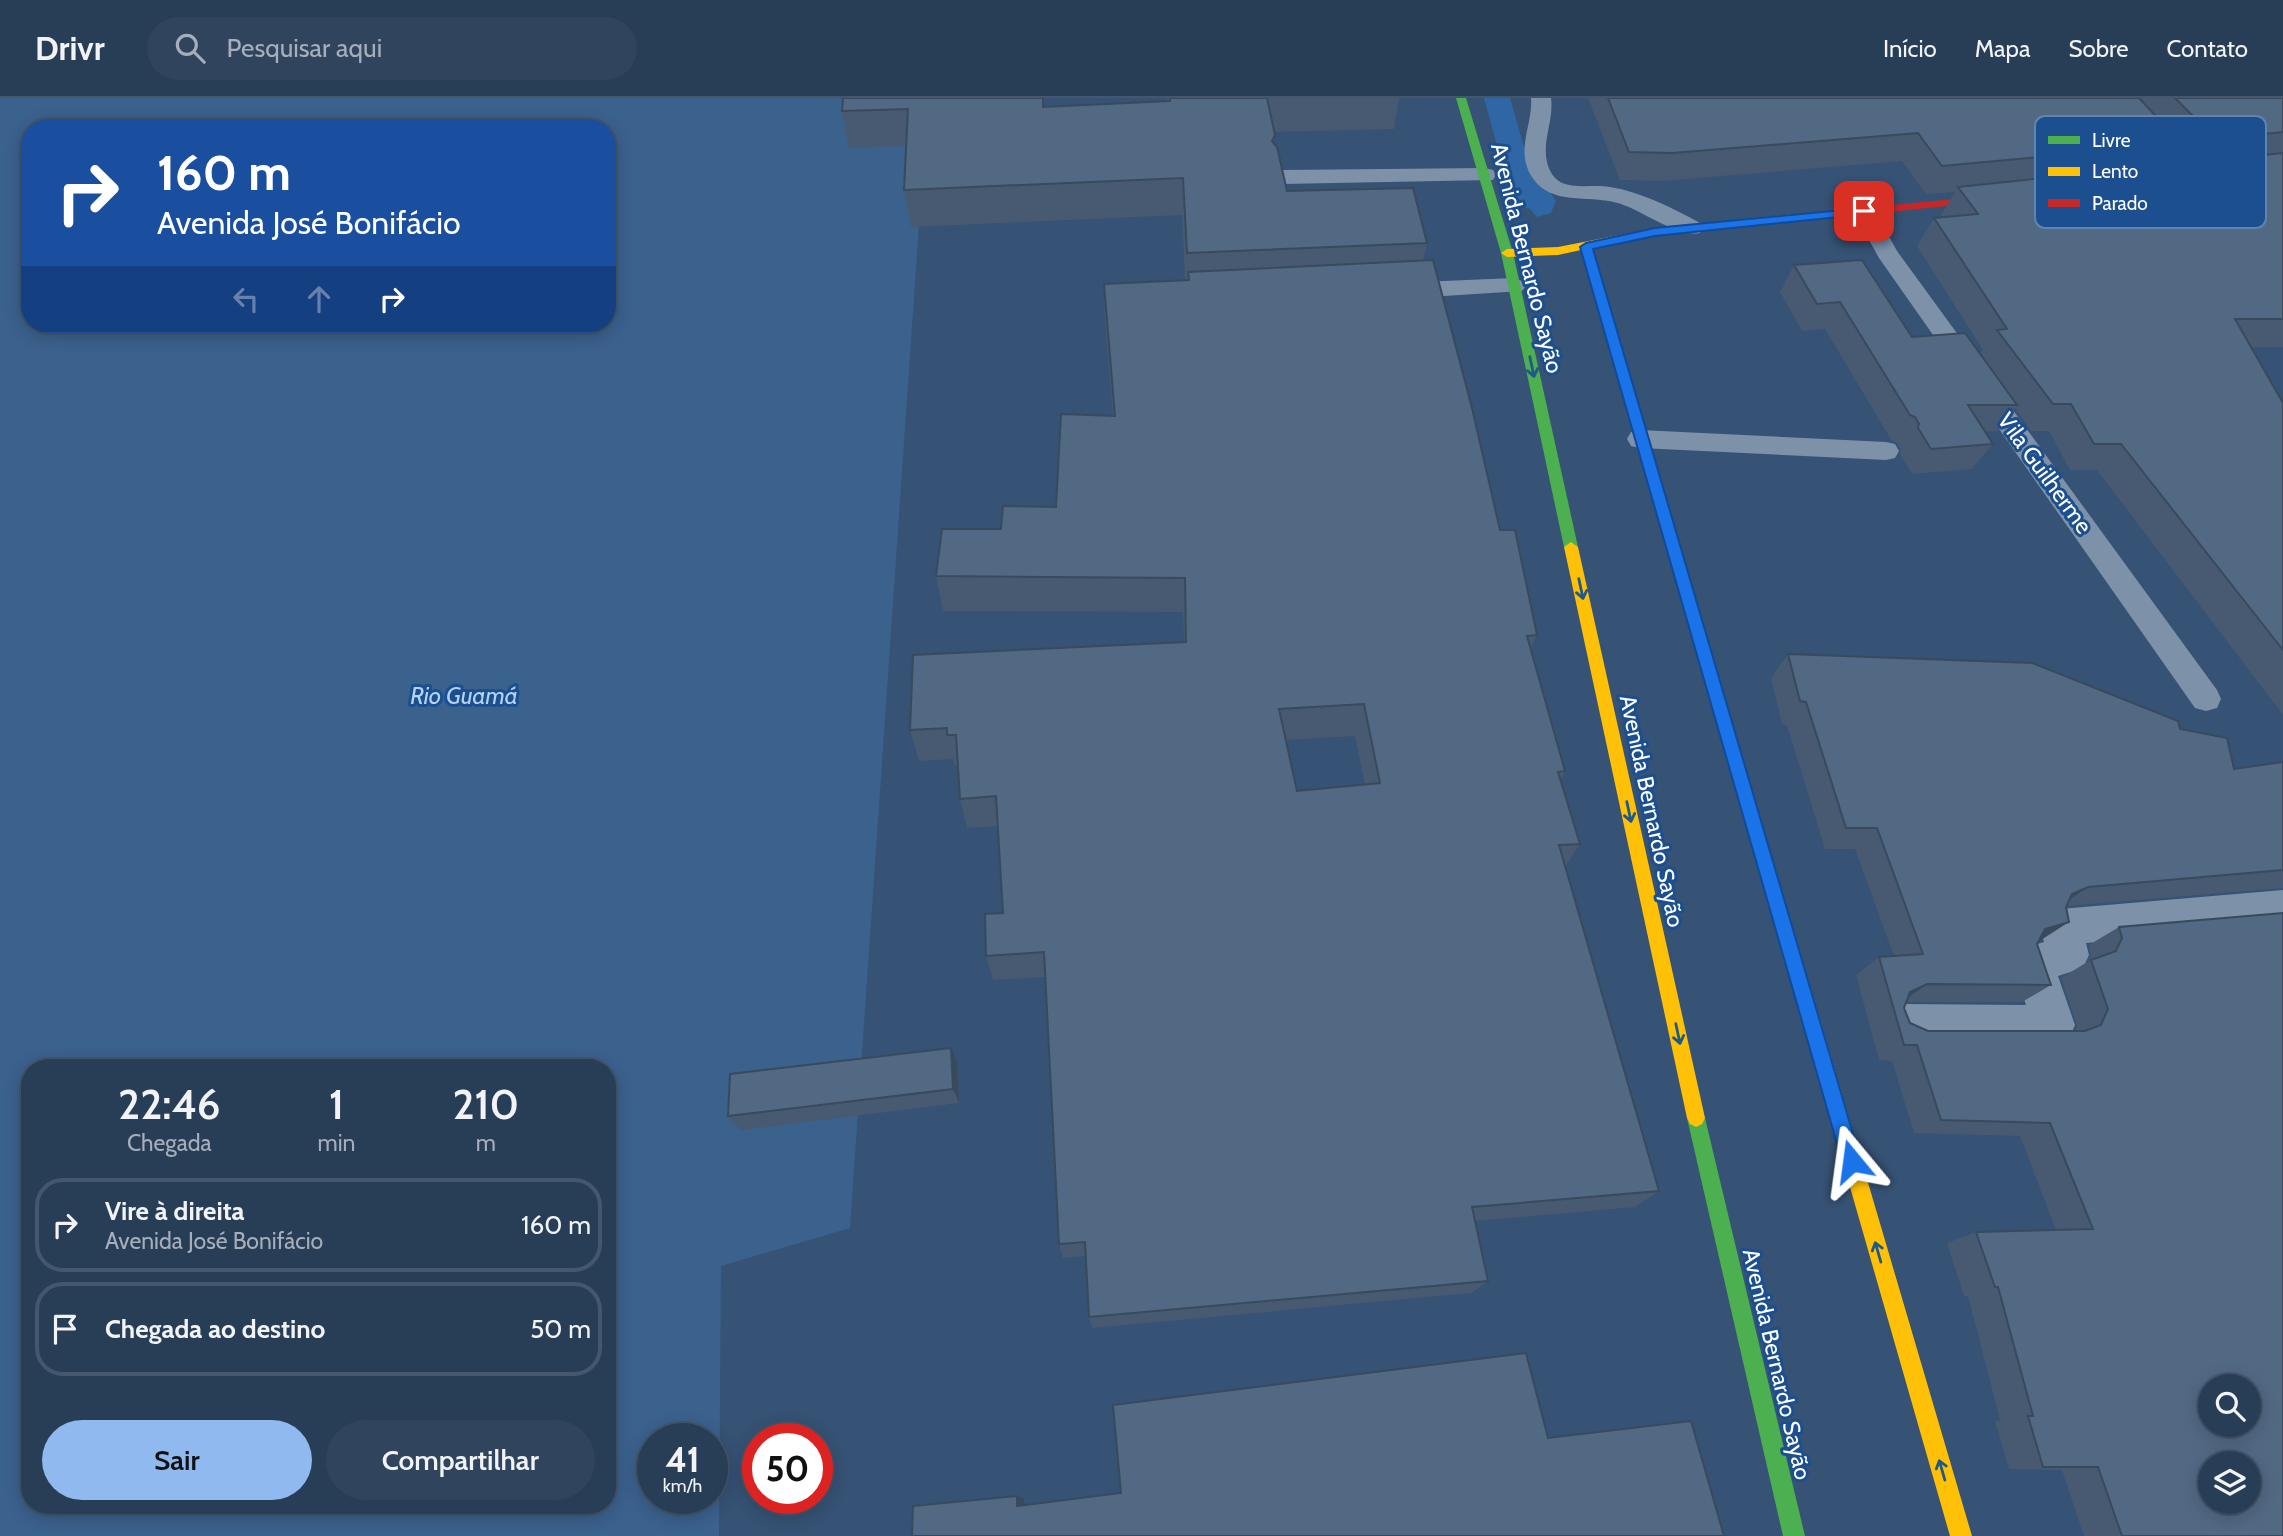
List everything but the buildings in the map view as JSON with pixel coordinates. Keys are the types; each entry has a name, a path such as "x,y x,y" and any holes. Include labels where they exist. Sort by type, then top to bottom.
{"main road":[{"name":"Avenida Bernardo Sayão","path":"1461,98 1507,253 1706,1165 1794,1536"},
{"path":"1507,253 1558,251 1655,232 2012,197"},
{"path":"1586,247 1961,1536"}],"street":[{"path":"2110,98 2129,116"},
{"path":"1903,1024 2054,1025 2033,963 2069,955 2060,927 2283,908"}],"lane":[{"path":"1541,98 1542,116 1532,142 1544,180 1558,189 1613,194 1654,209 1692,228"},
{"path":"1282,177 1485,175"},
{"name":"Vila Guilherme","path":"1864,211 1887,253 2206,699"},
{"path":"1376,292 1514,286"},
{"path":"1640,439 1886,451"}],"shaded area":[{"path":"1484,98 1510,98 1527,157 1556,201 1551,213 1537,217 1530,209 1513,203"}],"water":[{"name":"Rio Guamá","path":"0,98 905,98 921,196 850,1228 721,1266 720,1423 637,1423 637,1514 719,1514 719,1536 0,1536"}],"traffic: fast":[{"path":"1461,98 1507,253 1571,547"},
{"path":"1710,672 1810,1016"},
{"path":"1696,1118 1794,1536"}],"traffic: slow":[{"path":"1507,253 1558,251 1655,232 1795,218"},
{"path":"1586,247 1710,672"},
{"path":"1571,547 1696,1118"},
{"path":"1810,1016 1961,1536"}],"traffic: jam":[{"path":"1795,218 1999,198"}],"route":[{"path":"1852,1161 1586,247 1655,232 1864,211"}]}
